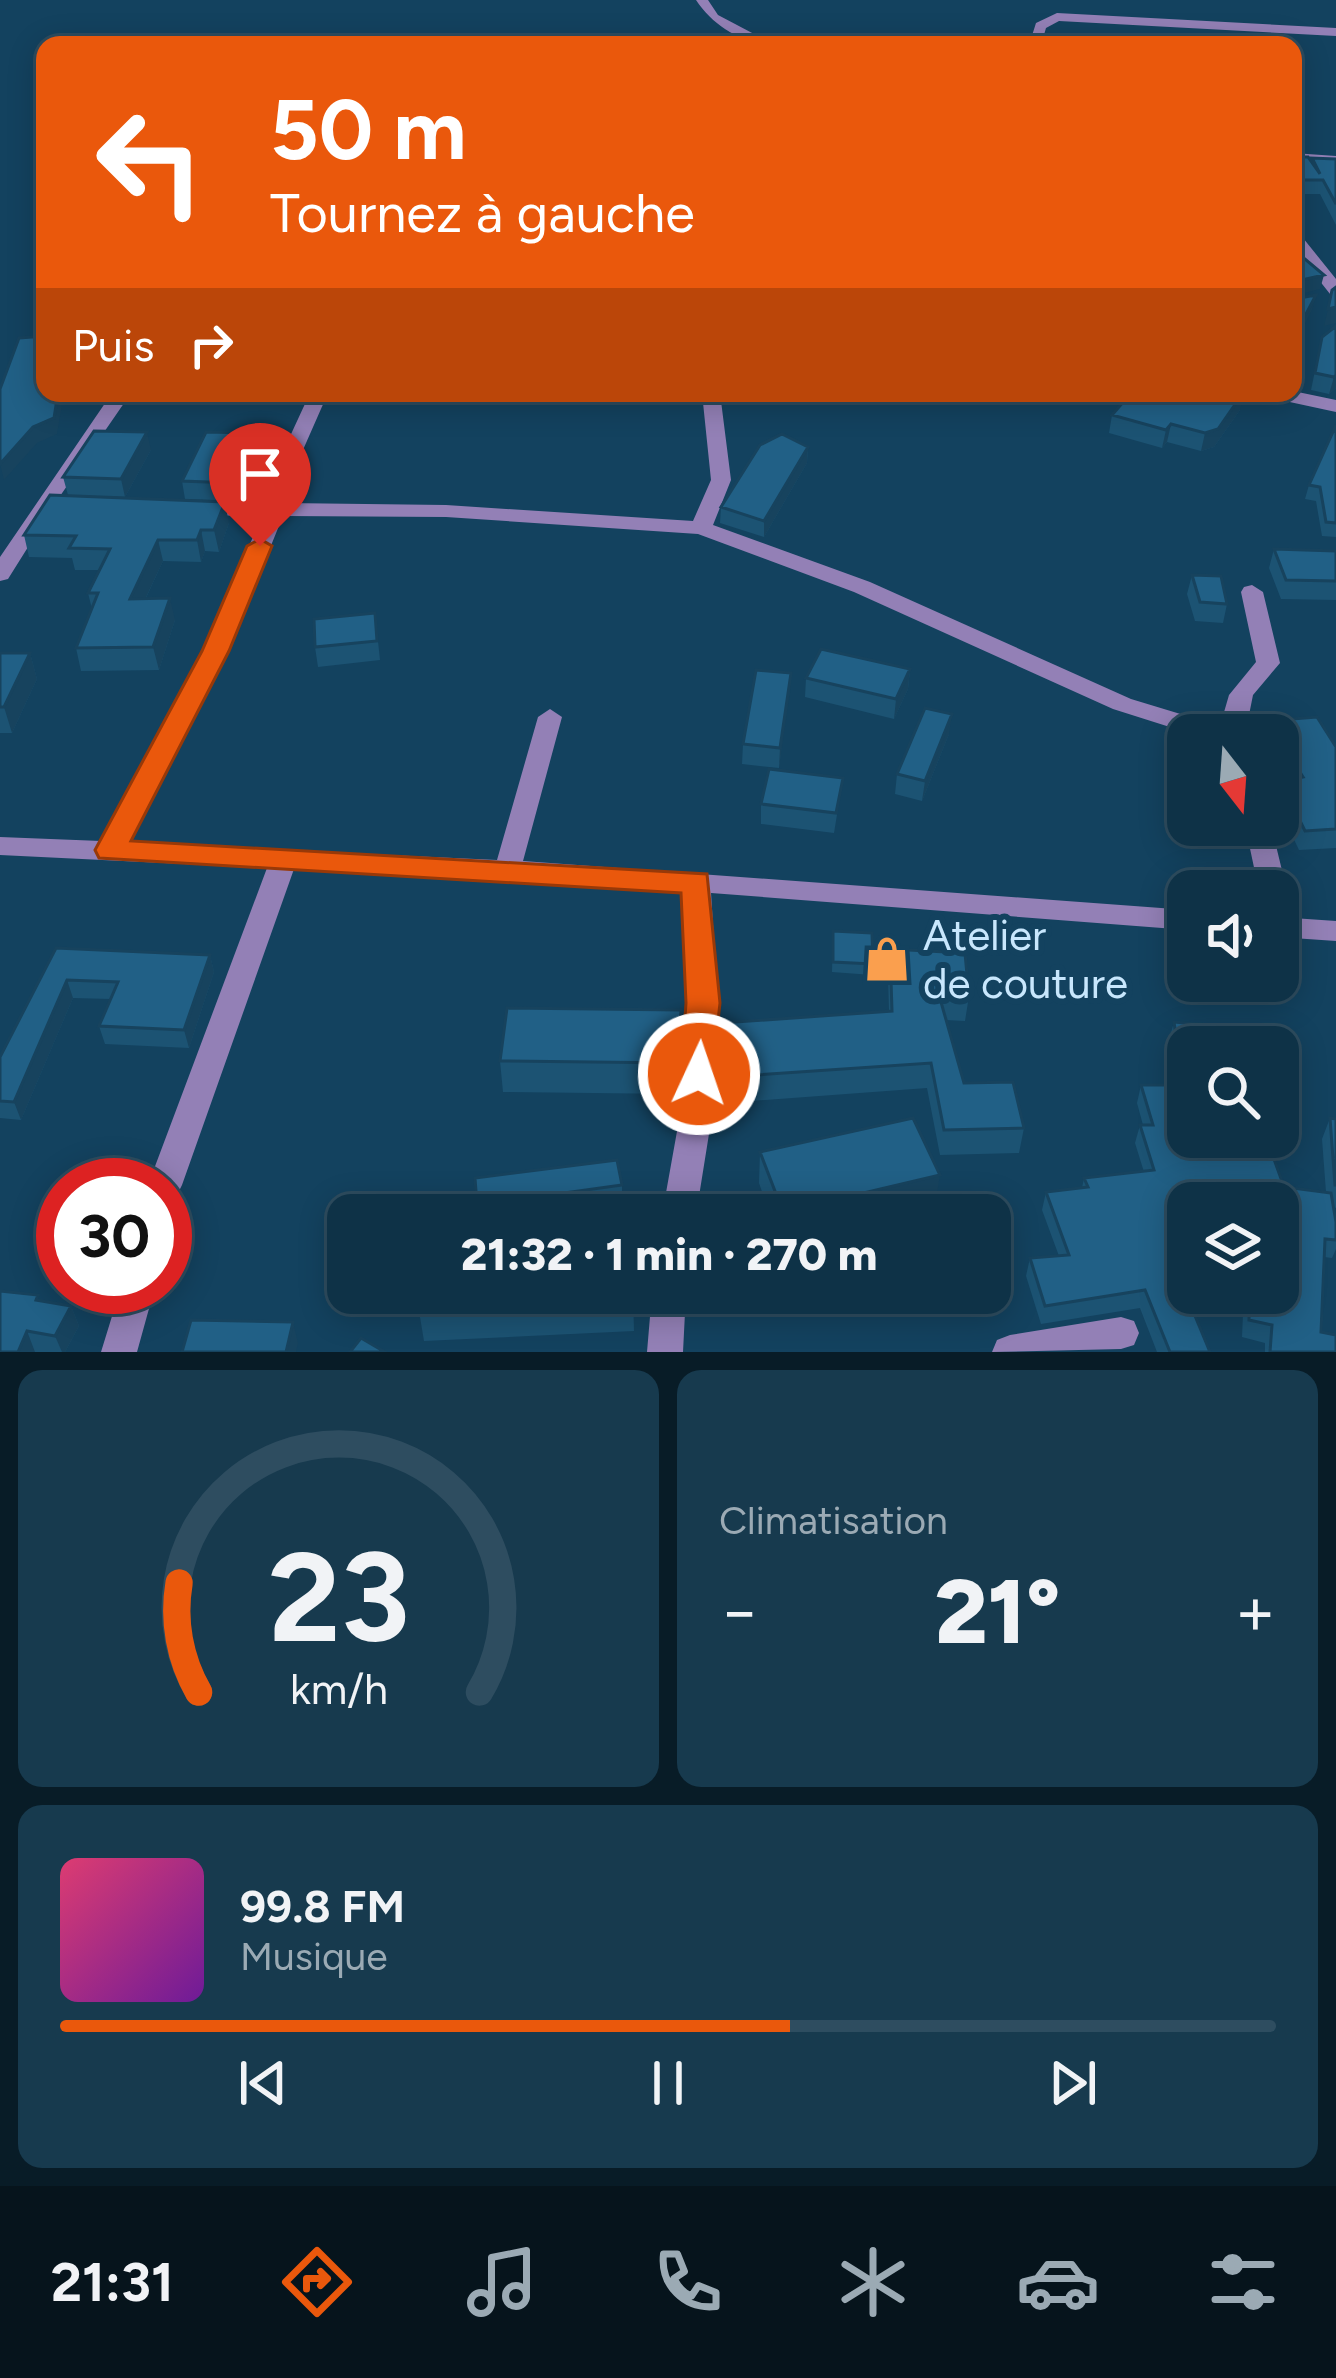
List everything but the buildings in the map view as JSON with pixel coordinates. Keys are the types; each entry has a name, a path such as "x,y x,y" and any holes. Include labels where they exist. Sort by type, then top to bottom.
{"street":[{"path":"703,0 714,19 750,36"},
{"path":"1102,18 1119,0"},
{"path":"1039,36 1046,19 1102,18 1336,32"},
{"path":"1198,36 1200,25"},
{"path":"1302,158 1336,160"},
{"path":"1302,250 1331,294"},
{"path":"1302,399 1336,406"},
{"path":"0,574 116,402"},
{"path":"110,850 216,651 272,514 278,484 315,402"},
{"path":"701,528 721,480 712,402"},
{"path":"44,506 89,506"},
{"path":"175,508 272,514 446,511 701,528 862,587 1121,704 1167,718"},
{"path":"1231,714 1244,686 1268,663 1252,592"},
{"path":"507,872 550,717"},
{"path":"0,846 696,882 1167,918"},
{"path":"175,1158 284,859"},
{"path":"682,1194 700,1067 696,882"},
{"path":"1299,928 1336,931"},
{"path":"118,1352 130,1314"},
{"path":"665,1352 668,1314"},
{"path":"1010,1352 1121,1333"}],"place":[{"name":"Atelier de couture","path":"887,959"}],"route":[{"path":"260,546 216,651 110,850 696,882 703,1003 699,1074"}]}
